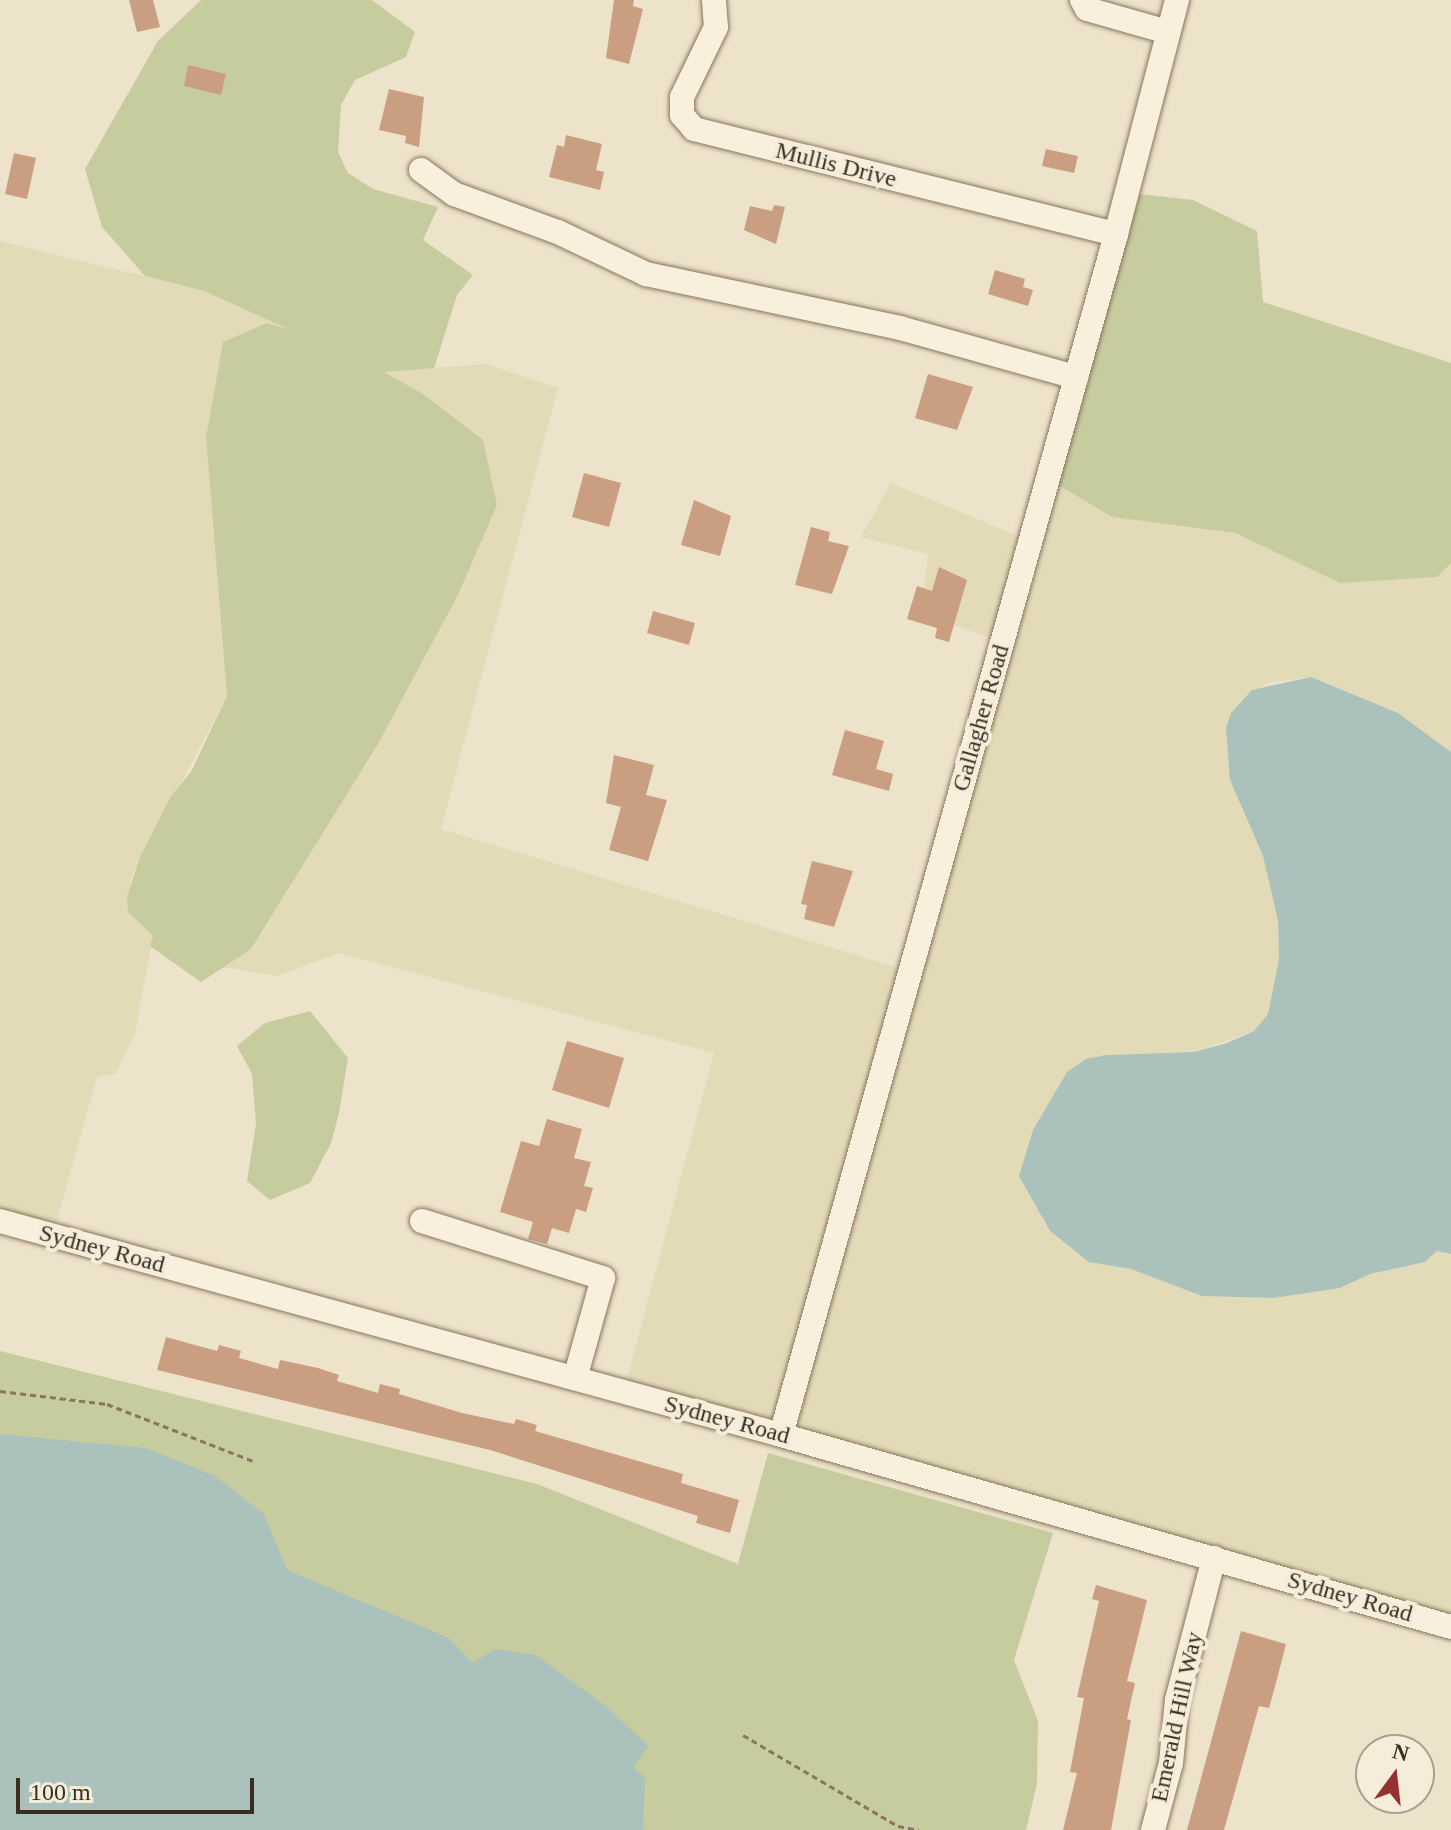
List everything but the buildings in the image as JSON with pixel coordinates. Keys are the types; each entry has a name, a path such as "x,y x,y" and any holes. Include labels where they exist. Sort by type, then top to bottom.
{"street":[{"name":"Mullis Drive","path":"714,0 716,27 682,97 682,115 694,129 1116,234"},
{"path":"1082,0 1087,9 1168,32"},
{"name":"Gallagher Road","path":"781,1435 1116,234 1177,0"},
{"path":"421,170 454,194 558,232 646,274 900,328 1076,377"},
{"name":"Sydney Road","path":"0,1221 781,1435 1451,1627"},
{"path":"422,1221 603,1278 575,1378"},
{"name":"Emerald Hill Way","path":"1153,1830 1171,1763 1177,1700 1214,1558"}],"path":[{"path":"0,1391 107,1404 256,1462"},
{"path":"743,1735 898,1826 919,1830"}],"shaded area":[{"path":"0,241 204,291 303,336 206,438 227,696 132,876 128,912 153,936 135,1033 116,1074 97,1077 55,1227 0,1211"},
{"path":"486,364 558,388 441,829 902,969 775,1424 626,1383 714,1053 339,953 277,976 223,967 251,949 378,744 458,595 497,505 423,394 382,371"},
{"path":"891,483 1023,538 994,639 921,614 928,554 861,537"},
{"path":"1055,483 1112,517 1235,533 1340,583 1437,577 1451,563 1451,752 1398,713 1311,677 1267,683 1239,702 1230,780 1263,856 1278,921 1279,959 1268,1014 1254,1031 1194,1052 1107,1055 1042,1219 1050,1231 1089,1262 1131,1269 1202,1296 1274,1298 1340,1288 1370,1274 1425,1262 1437,1251 1451,1254 1451,1617 791,1428"}],"green space":[{"path":"201,0 372,0 415,32 406,57 355,80 341,105 338,152 348,173 373,189 438,207 423,240 473,275 457,295 434,368 384,372 423,394 483,440 497,505 458,595 378,744 251,949 201,982 150,946 153,936 128,912 127,897 140,857 171,796 191,772 227,696 206,438 223,342 267,323 290,330 204,291 145,276 102,227 85,169 158,41"},
{"path":"1140,194 1193,200 1257,231 1263,302 1451,363 1451,563 1437,577 1340,583 1235,533 1112,517 1055,483"},
{"path":"310,1011 348,1058 339,1113 331,1143 310,1183 270,1200 247,1181 256,1124 252,1074 237,1046 265,1023"},
{"path":"0,1351 537,1484 738,1564 768,1453 1053,1533 1014,1660 1038,1721 1037,1784 1026,1830 0,1830"}],"water":[{"path":"1311,677 1398,713 1451,752 1451,1254 1437,1251 1425,1262 1370,1274 1340,1288 1274,1298 1202,1296 1131,1269 1089,1262 1050,1231 1019,1176 1033,1130 1067,1072 1086,1059 1107,1055 1194,1052 1227,1043 1254,1031 1268,1014 1279,959 1278,921 1263,856 1230,780 1226,728 1231,713 1252,690"},
{"path":"0,1434 146,1448 215,1476 264,1514 287,1570 449,1638 473,1663 495,1649 536,1655 606,1706 648,1746 634,1767 645,1778 643,1830 0,1830"}]}
